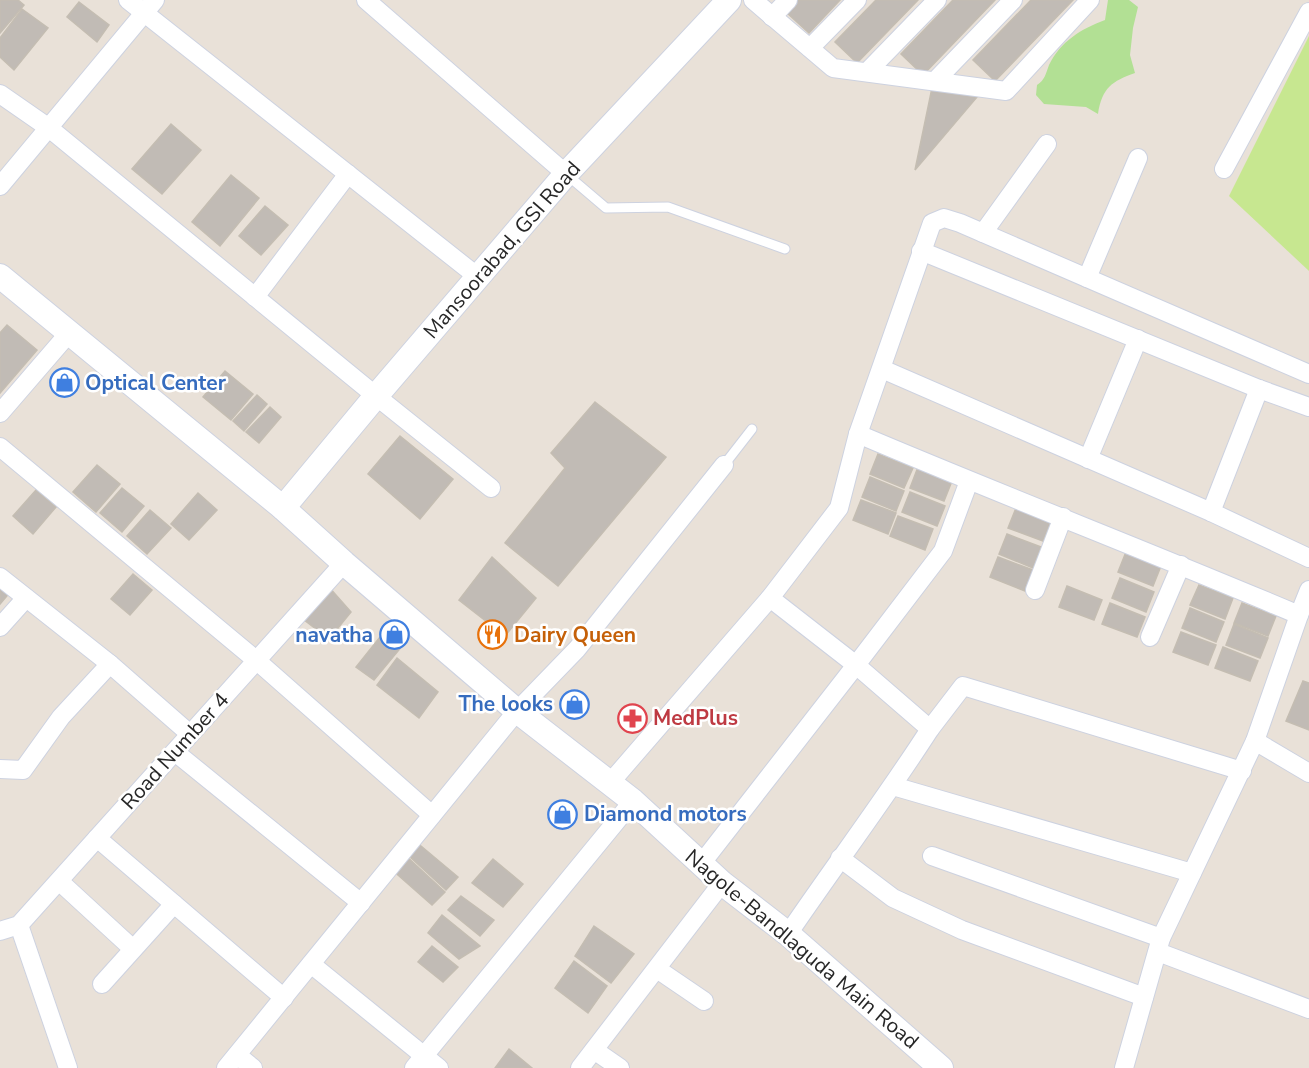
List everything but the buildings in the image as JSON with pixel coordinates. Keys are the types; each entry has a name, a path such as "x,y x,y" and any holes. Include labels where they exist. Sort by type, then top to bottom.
{"street":[{"path":"128,0 150,7 348,174 478,277"},
{"name":"Mansoorabad, GSI Road","path":"283,508 566,174 729,0"},
{"path":"753,0 833,68 1006,91 1090,0"},
{"path":"772,17 788,0"},
{"path":"810,48 857,0"},
{"path":"868,72 937,0"},
{"path":"935,81 1014,0"},
{"path":"373,2 566,174"},
{"path":"0,186 150,7"},
{"path":"1224,169 1309,12"},
{"path":"0,94 49,128 491,488"},
{"path":"983,233 1047,144"},
{"path":"1087,278 1138,158"},
{"path":"255,297 348,174"},
{"path":"609,784 770,598 839,508 858,434 932,223 944,218 983,233 1309,374"},
{"path":"921,251 1309,407"},
{"name":"Nagole-Bandlaguda Main Road","path":"0,276 283,508 517,711 633,801 722,883 788,934 928,1064"},
{"path":"0,413 69,333"},
{"path":"1088,459 1138,339"},
{"path":"882,369 1211,512 1309,558"},
{"path":"1211,512 1260,389"},
{"path":"858,434 1299,615"},
{"path":"0,447 256,660 432,815"},
{"path":"253,1068 232,1062 517,711 577,649 724,465"},
{"path":"701,864 943,550 969,481"},
{"path":"1035,590 1063,517"},
{"name":"Road Number 4","path":"19,925 344,562"},
{"path":"1150,637 1181,565"},
{"path":"0,577 110,664 190,734"},
{"path":"1124,1068 1160,945 1255,741 1309,590"},
{"path":"0,627 26,598"},
{"path":"770,598 856,665 930,729"},
{"path":"0,769 23,770 61,717 110,664"},
{"path":"788,934 893,786 930,729 963,686 1242,771"},
{"path":"1255,741 1309,773"},
{"path":"175,752 361,903"},
{"path":"893,786 1192,873"},
{"path":"418,1062 633,801"},
{"path":"97,838 284,998"},
{"path":"932,856 1160,945 1309,1009"},
{"path":"840,858 893,898 962,930 1144,997"},
{"path":"59,881 133,949"},
{"path":"580,1068 722,883"},
{"path":"102,984 174,904"},
{"path":"0,931 19,925 68,1068"},
{"path":"311,964 418,1062 439,1068"},
{"path":"657,969 704,1001"},
{"path":"594,1050 620,1068"}],"lane":[{"path":"566,174 606,208 668,207 784,249"},
{"path":"724,465 752,429"}],"green space":[{"path":"1108,0 1129,0 1138,7 1130,55 1135,73 1120,79 1109,87 1102,98 1098,114 1086,107 1044,104 1036,95 1037,85 1044,79 1049,65 1059,49 1073,37 1105,20"},
{"path":"1309,36 1309,271 1229,196"}],"place":[{"name":"Optical Center","path":"64,383"},
{"name":"navatha","path":"394,635"},
{"name":"Dairy Queen","path":"493,635"},
{"name":"The looks","path":"574,704"},
{"name":"MedPlus","path":"632,718"},
{"name":"Diamond motors","path":"563,814"}]}
